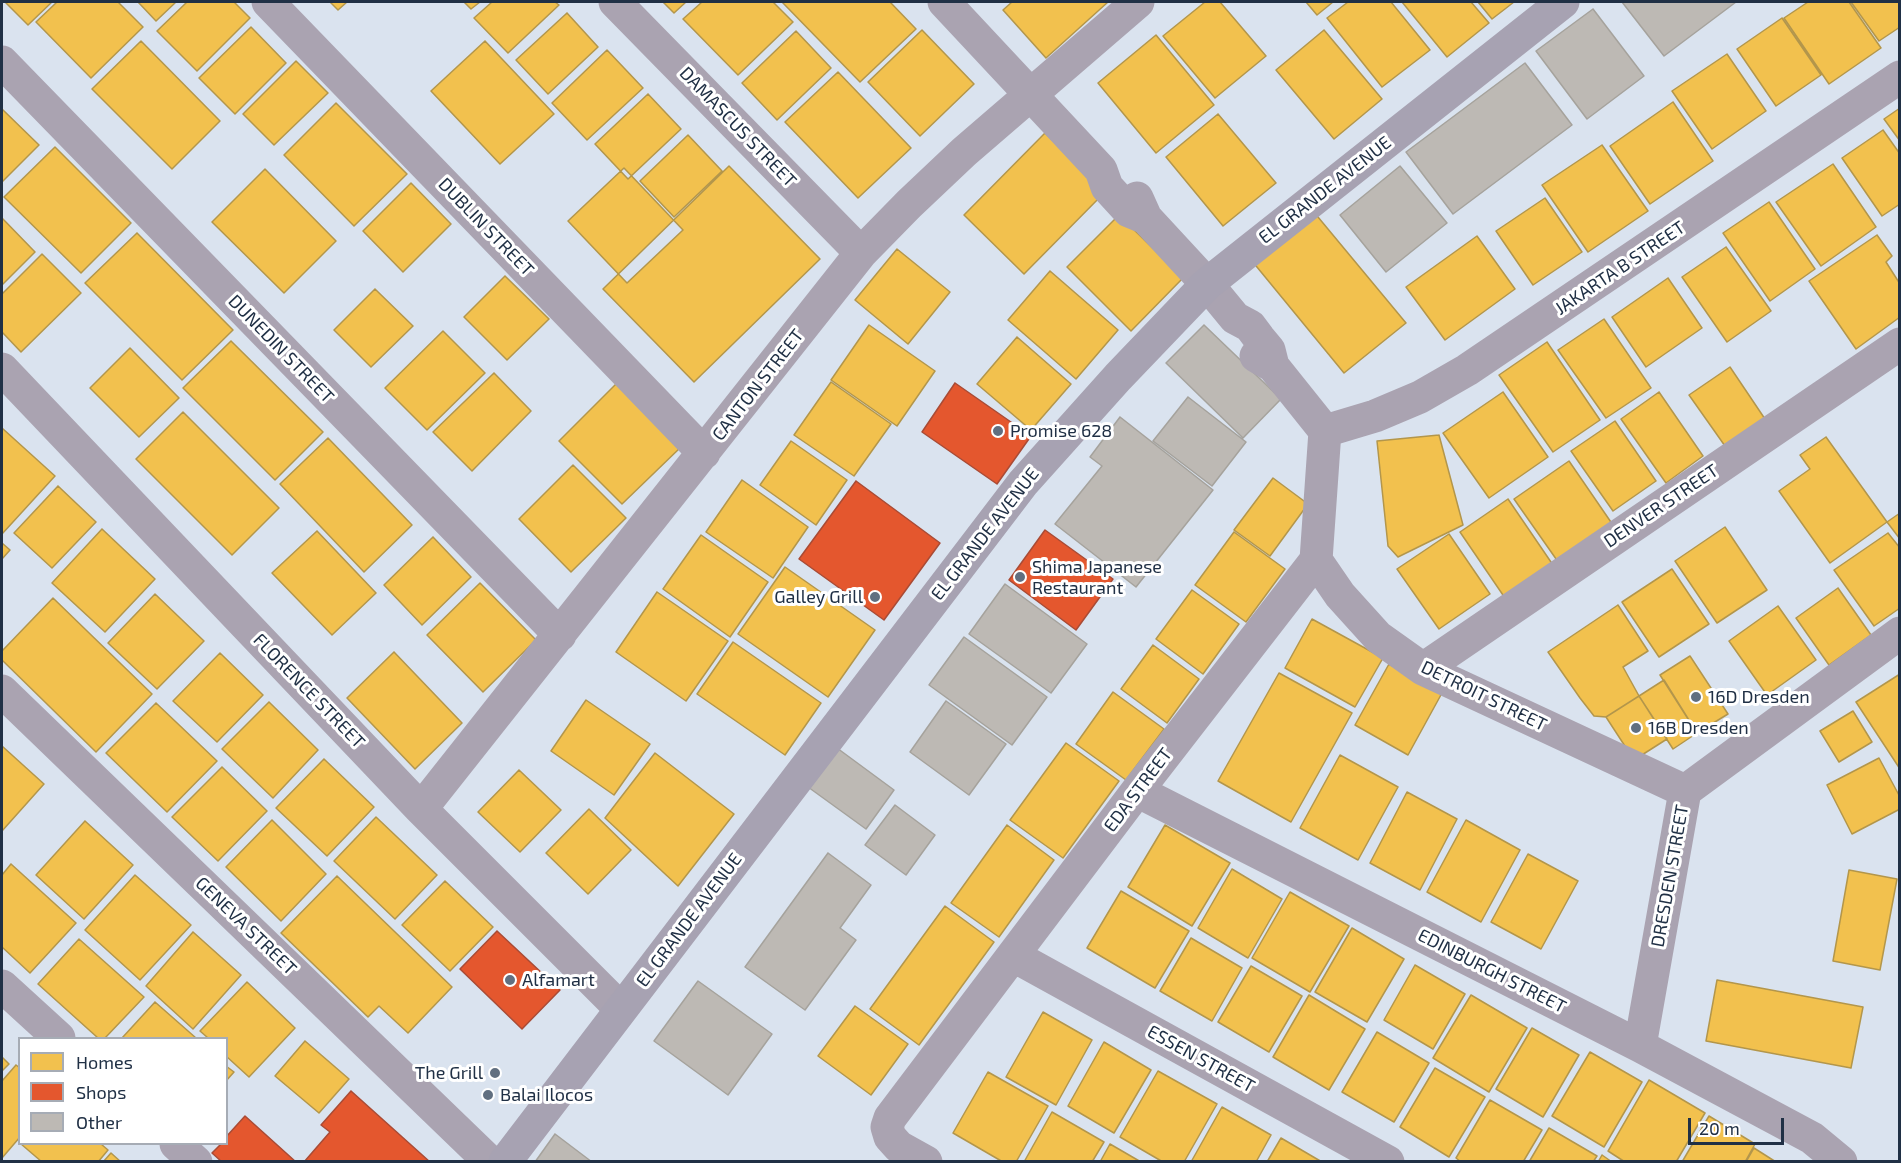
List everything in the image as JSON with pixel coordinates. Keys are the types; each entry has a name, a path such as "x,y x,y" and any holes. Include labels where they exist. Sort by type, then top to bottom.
{"street":[{"name":"DUBLIN STREET","path":"268,2 704,453"},
{"name":"DAMASCUS STREET","path":"615,2 861,253"},
{"path":"944,2 1101,170 1118,177 1140,201 1146,218 1235,318 1239,335 1258,358 1273,366 1325,430 1316,560"},
{"name":"CANTON STREET","path":"421,809 861,253 909,204 1030,93 1138,2"},
{"name":"EL GRANDE AVENUE","path":"505,1161 1023,483 1118,376 1207,284 1563,2"},
{"name":"DUNEDIN STREET","path":"2,62 560,635"},
{"name":"JAKARTA B STREET","path":"1325,430 1375,416 1420,397 1467,370 1899,77"},
{"name":"DENVER STREET","path":"1423,669 1899,344"},
{"name":"FLORENCE STREET","path":"2,369 421,809 621,1009"},
{"name":"DETROIT STREET","path":"1316,560 1340,596 1378,637 1423,669 1685,790"},
{"name":"EDA STREET","path":"927,1161 899,1147 890,1137 887,1127 897,1107 1316,560"},
{"name":"DRESDEN STREET","path":"1640,1046 1685,790 1899,633"},
{"name":"GENEVA STREET","path":"2,691 490,1161"},
{"name":"EDINBURGH STREET","path":"1137,791 1640,1046 1812,1138 1841,1161"},
{"name":"ESSEN STREET","path":"1014,956 1388,1161"},
{"path":"2,986 58,1037"},
{"path":"178,1145 196,1161"}],"building: Homes":[{"path":"5,2 52,2 28,25"},
{"path":"57,2 118,2 143,27 91,78 36,22"},
{"path":"138,2 176,2 156,21"},
{"path":"187,2 234,2 250,18 197,71 157,31"},
{"path":"330,2 347,2 338,10"},
{"path":"464,2 480,2 471,9"},
{"path":"492,2 555,2 559,5 508,53 474,18"},
{"path":"663,2 686,2 674,13"},
{"path":"702,2 773,2 793,22 738,75 683,19"},
{"path":"782,2 890,2 916,29 860,82"},
{"path":"1012,2 1108,2 1046,58 1003,10"},
{"path":"1205,2 1220,2 1266,56 1215,98 1163,36"},
{"path":"1306,2 1333,2 1317,15"},
{"path":"1348,2 1391,2 1430,50 1382,87 1327,18"},
{"path":"1402,2 1471,2 1489,23 1447,57"},
{"path":"1478,2 1514,2 1492,19"},
{"path":"1808,2 1849,2 1881,48 1829,84 1784,18"},
{"path":"1851,2 1900,2 1900,27 1879,41"},
{"path":"567,13 598,47 548,94 516,60"},
{"path":"1782,18 1821,75 1776,106 1737,49"},
{"path":"251,27 286,63 235,114 199,78"},
{"path":"922,30 974,84 920,136 868,82"},
{"path":"1324,30 1382,99 1334,139 1276,70"},
{"path":"796,31 831,68 777,120 742,83"},
{"path":"1156,35 1214,105 1156,153 1098,83"},
{"path":"141,41 220,121 172,169 92,89"},
{"path":"485,41 554,114 500,164 431,91"},
{"path":"607,50 643,88 587,140 552,103"},
{"path":"1727,54 1766,111 1712,149 1672,91"},
{"path":"296,61 328,93 274,145 243,114"},
{"path":"838,72 911,148 858,198 785,122"},
{"path":"648,94 681,129 628,179 595,144"},
{"path":"1673,102 1713,161 1650,204 1610,146"},
{"path":"336,103 407,174 354,226 284,155"},
{"path":"1900,108 1900,141 1884,119"},
{"path":"2,109 39,145 2,182"},
{"path":"1218,114 1276,183 1223,226 1166,157"},
{"path":"1883,130 1900,154 1900,204 1882,216 1842,158"},
{"path":"1045,133 1105,192 1024,274 964,215"},
{"path":"688,135 722,171 674,217 640,181"},
{"path":"1602,145 1648,211 1588,252 1542,185"},
{"path":"55,147 131,223 81,273 4,197"},
{"path":"1833,164 1876,227 1821,266 1776,202"},
{"path":"729,166 820,259 694,382 603,289"},
{"path":"624,168 683,230 627,283 568,221"},
{"path":"265,169 336,241 284,293 212,222"},
{"path":"411,183 451,224 403,272 363,231"},
{"path":"1545,198 1582,252 1533,285 1496,231"},
{"path":"1769,202 1815,269 1770,301 1723,233"},
{"path":"1313,211 1406,323 1344,373 1252,261"},
{"path":"1119,215 1183,278 1131,331 1067,267"},
{"path":"2,218 35,252 2,285"},
{"path":"137,233 233,330 182,380 85,283"},
{"path":"1877,235 1892,256 1886,262 1900,284 1900,317 1856,349 1809,281"},
{"path":"1477,236 1515,289 1445,340 1406,287"},
{"path":"1726,247 1771,311 1727,342 1682,277"},
{"path":"897,249 950,292 908,344 855,300"},
{"path":"42,254 81,293 21,352 2,332 2,294"},
{"path":"1050,271 1118,330 1076,379 1008,320"},
{"path":"505,276 549,319 507,360 464,317"},
{"path":"1668,278 1702,328 1646,367 1612,317"},
{"path":"375,289 413,326 371,367 334,330"},
{"path":"1604,319 1651,388 1606,418 1558,350"},
{"path":"869,325 935,371 897,426 831,380"},
{"path":"443,331 485,373 427,430 385,388"},
{"path":"1017,337 1071,384 1031,430 977,384"},
{"path":"231,341 323,432 275,480 183,388"},
{"path":"1547,342 1600,420 1553,452 1499,375"},
{"path":"130,348 179,398 139,437 90,388"},
{"path":"1730,367 1765,419 1725,446 1689,395"},
{"path":"494,373 531,411 472,471 433,432"},
{"path":"618,382 682,446 622,504 559,441"},
{"path":"831,382 891,424 854,476 794,435"},
{"path":"1503,392 1548,457 1489,498 1443,433"},
{"path":"1659,392 1703,456 1666,483 1621,419"},
{"path":"183,412 279,508 232,555 136,459"},
{"path":"1615,421 1656,481 1613,511 1571,451"},
{"path":"2,428 55,476 2,534"},
{"path":"1439,435 1463,525 1398,557 1388,546 1377,441"},
{"path":"1826,437 1887,522 1830,563 1779,491 1810,469 1800,455"},
{"path":"328,438 412,525 364,572 280,484"},
{"path":"791,441 847,480 816,525 760,485"},
{"path":"1569,461 1615,528 1561,566 1514,499"},
{"path":"573,465 626,518 571,572 519,519"},
{"path":"1273,478 1308,504 1270,556 1234,530"},
{"path":"742,480 808,527 773,578 706,532"},
{"path":"58,486 96,522 52,568 14,533"},
{"path":"1508,499 1553,565 1505,598 1460,532"},
{"path":"1900,513 1900,539 1887,522"},
{"path":"1725,527 1767,590 1717,623 1675,561"},
{"path":"102,529 155,579 105,632 52,583"},
{"path":"317,531 376,593 332,635 272,573"},
{"path":"1234,532 1285,569 1246,622 1195,585"},
{"path":"1888,533 1900,548 1900,608 1874,626 1834,570"},
{"path":"1449,534 1490,594 1439,629 1397,569"},
{"path":"701,535 768,582 730,637 663,589"},
{"path":"433,537 471,577 422,625 384,585"},
{"path":"2,543 10,550 2,559"},
{"path":"785,567 875,630 828,697 738,634"},
{"path":"1672,569 1709,624 1659,657 1622,602"},
{"path":"480,583 536,640 483,692 427,635"},
{"path":"1838,588 1871,635 1829,665 1796,618"},
{"path":"1192,590 1239,624 1203,674 1156,639"},
{"path":"657,592 728,641 686,701 616,652"},
{"path":"155,594 204,641 157,689 108,643"},
{"path":"53,598 152,694 96,752 2,660 2,651"},
{"path":"1618,605 1648,651 1623,667 1639,696 1606,717 1594,716 1548,652"},
{"path":"1778,606 1816,660 1767,695 1729,641"},
{"path":"1312,619 1383,658 1355,707 1285,668"},
{"path":"733,642 821,703 785,755 697,694"},
{"path":"1153,645 1199,679 1167,723 1121,689"},
{"path":"394,652 462,723 415,769 347,698"},
{"path":"220,653 263,695 217,742 173,701"},
{"name":"16D Dresden","path":"1690,656 1728,714 1697,733 1660,675"},
{"path":"1389,664 1442,693 1408,755 1355,725"},
{"path":"1279,673 1352,713 1291,822 1218,781"},
{"path":"1900,674 1900,769 1856,702"},
{"path":"1664,680 1697,733 1673,749 1639,696"},
{"path":"1113,692 1164,729 1126,780 1076,744"},
{"name":"16B Dresden","path":"1639,696 1667,739 1634,760 1606,717"},
{"path":"586,700 650,744 614,795 551,751"},
{"path":"269,702 318,750 273,798 222,749"},
{"path":"156,703 217,761 167,812 106,753"},
{"path":"1853,711 1872,742 1839,762 1820,731"},
{"path":"1066,743 1119,781 1063,858 1010,820"},
{"path":"2,746 44,784 2,831"},
{"path":"655,753 734,814 678,886 605,818"},
{"path":"1340,755 1398,787 1358,860 1300,828"},
{"path":"1879,758 1900,797 1900,809 1852,834 1827,785"},
{"path":"324,759 374,807 327,856 276,808"},
{"path":"222,767 267,811 218,861 172,817"},
{"path":"519,770 561,810 520,852 478,812"},
{"path":"1407,792 1457,819 1420,890 1370,863"},
{"path":"589,809 631,850 588,894 546,853"},
{"path":"376,817 437,875 395,919 334,861"},
{"path":"272,820 326,874 281,921 226,867"},
{"path":"1466,820 1520,850 1481,922 1427,892"},
{"path":"85,821 133,865 84,919 36,875"},
{"path":"1007,825 1054,860 999,937 951,903"},
{"path":"1165,825 1230,863 1192,926 1128,887"},
{"path":"1528,854 1578,881 1541,949 1491,922"},
{"path":"11,864 76,923 30,973 2,947 2,875"},
{"path":"1232,869 1282,899 1248,958 1198,928"},
{"path":"1849,870 1897,879 1880,970 1833,961"},
{"path":"135,875 191,925 140,980 85,930"},
{"path":"337,876 452,987 408,1033 379,1006 368,1017 281,933"},
{"path":"445,881 493,927 450,971 402,925"},
{"path":"1121,891 1189,931 1155,988 1087,948"},
{"path":"1290,892 1349,926 1310,992 1252,958"},
{"path":"945,906 994,942 919,1045 870,1009"},
{"path":"1352,928 1404,959 1367,1022 1315,992"},
{"path":"193,932 241,975 193,1029 146,986"},
{"path":"1191,938 1242,968 1212,1021 1160,991"},
{"path":"79,939 144,997 106,1037 97,1037 38,984"},
{"path":"1415,965 1465,994 1433,1049 1384,1020"},
{"path":"1251,966 1302,996 1269,1052 1218,1022"},
{"path":"1717,980 1863,1007 1851,1068 1706,1041"},
{"path":"247,982 295,1028 249,1077 228,1058 228,1037 207,1037 200,1031"},
{"path":"1309,995 1365,1029 1329,1090 1273,1057"},
{"path":"1471,995 1527,1028 1489,1092 1433,1058"},
{"path":"155,1002 195,1037 123,1037"},
{"path":"855,1006 908,1044 871,1095 818,1056"},
{"path":"1043,1012 1092,1040 1056,1105 1006,1077"},
{"path":"1532,1028 1579,1055 1543,1117 1496,1089"},
{"path":"1377,1032 1429,1063 1394,1122 1342,1092"},
{"path":"305,1041 349,1079 319,1113 275,1076"},
{"path":"1104,1042 1151,1070 1114,1133 1068,1106"},
{"path":"1590,1052 1642,1082 1604,1147 1552,1116"},
{"path":"2,1057 9,1064 2,1071"},
{"path":"16,1065 18,1066 18,1139 2,1158 2,1081"},
{"path":"228,1068 234,1072 228,1079"},
{"path":"1435,1068 1485,1097 1449,1157 1400,1127"},
{"path":"1158,1071 1217,1104 1184,1162 1163,1162 1120,1137"},
{"path":"988,1072 1048,1106 1016,1162 1003,1162 953,1133"},
{"path":"1649,1080 1705,1113 1676,1162 1625,1162 1608,1151"},
{"path":"1490,1100 1542,1130 1523,1162 1461,1162 1456,1158"},
{"path":"1222,1107 1271,1135 1256,1162 1191,1162"},
{"path":"1052,1112 1104,1142 1092,1162 1024,1162"},
{"path":"1709,1116 1755,1144 1745,1162 1682,1162"},
{"path":"1549,1128 1597,1156 1593,1162 1529,1162"},
{"path":"1281,1138 1322,1162 1267,1162"},
{"path":"1110,1144 1141,1162 1100,1162"},
{"path":"22,1145 102,1145 108,1150 98,1162 42,1162"},
{"path":"1754,1148 1776,1162 1746,1162"},
{"path":"111,1153 121,1162 103,1162"},
{"path":"1602,1155 1612,1162 1598,1162"}],"building: Shops":[{"path":"955,383 1031,436 997,484 922,432"},
{"path":"856,481 940,543 884,620 799,559"},
{"path":"1045,530 1113,579 1076,630 1009,580"},
{"name":"Alfamart","path":"497,931 560,990 522,1029 460,969"},
{"path":"351,1091 430,1162 304,1162 330,1132 321,1125"},
{"path":"245,1116 296,1162 222,1162 212,1153 220,1145 228,1145 228,1135"}],"building: Other":[{"path":"1622,2 1736,2 1664,56"},
{"path":"1593,9 1644,76 1587,119 1536,51"},
{"path":"1525,63 1572,125 1453,214 1406,152"},
{"path":"1400,166 1447,223 1386,272 1340,215"},
{"path":"1204,325 1281,399 1243,438 1166,363"},
{"path":"1188,397 1246,442 1212,486 1153,441"},
{"path":"1120,417 1213,490 1136,587 1055,524 1102,466 1090,457"},
{"path":"1005,584 1087,644 1051,693 969,634"},
{"path":"964,637 1047,697 1012,745 929,685"},
{"path":"946,701 1006,744 969,795 910,752"},
{"path":"837,748 894,790 866,829 808,787"},
{"path":"895,805 935,835 906,875 865,845"},
{"path":"828,853 871,885 840,928 856,940 805,1010 745,967"},
{"path":"698,981 772,1034 728,1095 654,1041"},
{"path":"555,1134 592,1162 535,1162"}],"place":[{"name":"Promise 628","path":"998,431"},
{"name":"Shima Japanese Restaurant","path":"1020,577"},
{"name":"Galley Grill","path":"875,597"},
{"name":"16D Dresden","path":"1696,697"},
{"name":"16B Dresden","path":"1636,728"},
{"name":"Alfamart","path":"510,980"},
{"name":"The Grill","path":"495,1073"},
{"name":"Balai Ilocos","path":"488,1095"}]}
